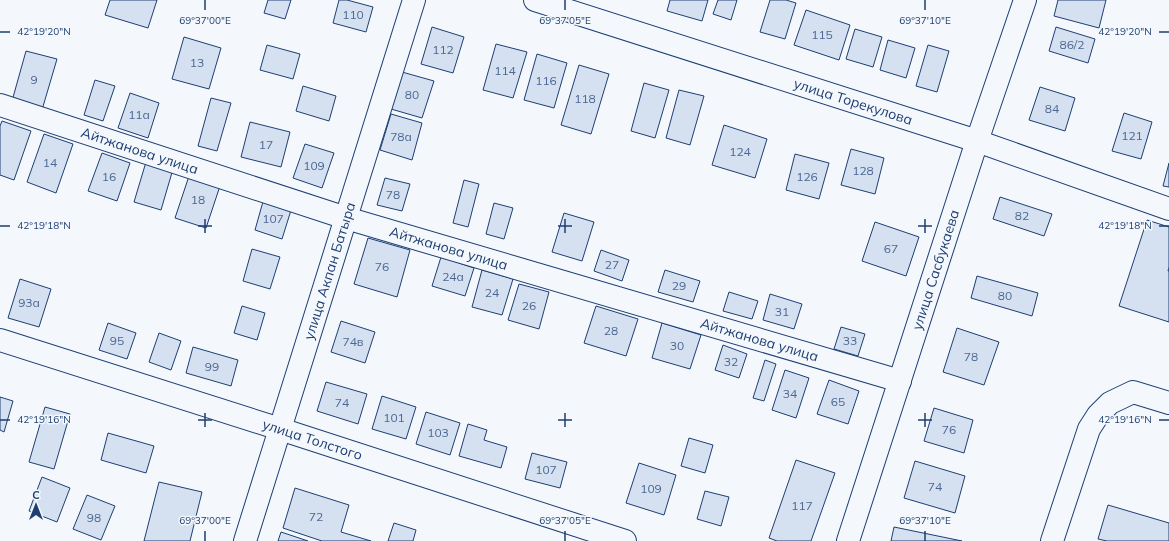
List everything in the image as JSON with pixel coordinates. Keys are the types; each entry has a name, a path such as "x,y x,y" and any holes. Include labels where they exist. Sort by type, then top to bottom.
{"street":[{"name":"улица Акпан Батыра","path":"245,541 414,0"},
{"name":"улица Торекулова","path":"535,0 976,141 1169,209"},
{"name":"улица Сасбукаева","path":"848,541 976,141 1025,0"},
{"name":"Айтжанова улица","path":"0,106 346,218 900,381"},
{"name":"улица Толстого","path":"0,340 625,541"},
{"path":"1052,541 1089,429 1098,415 1110,403 1133,392 1169,403"}],"building":[{"path":"110,0 157,0 148,28 105,15"},
{"path":"268,0 291,0 285,19 264,13"},
{"path":"339,0 347,0 373,7 366,32 333,23"},
{"path":"670,0 708,0 702,21 667,11"},
{"path":"718,0 737,0 731,20 713,14"},
{"path":"770,0 786,0 796,3 785,39 760,32"},
{"path":"1058,0 1106,0 1099,28 1054,16"},
{"path":"806,10 850,25 839,60 794,45"},
{"path":"432,27 464,37 453,73 421,64"},
{"path":"1056,27 1095,39 1088,63 1049,51"},
{"path":"855,29 882,37 873,67 846,59"},
{"path":"184,37 221,48 209,89 172,79"},
{"path":"888,40 915,48 906,78 880,70"},
{"path":"496,44 527,52 513,98 483,90"},
{"path":"267,45 300,54 293,79 260,70"},
{"path":"928,45 949,51 937,92 916,86"},
{"path":"26,51 57,59 42,110 12,101"},
{"path":"537,54 567,63 554,108 524,100"},
{"path":"579,65 609,74 591,134 561,125"},
{"path":"402,72 434,81 422,118 391,109"},
{"path":"95,80 115,86 103,121 84,115"},
{"path":"644,83 669,90 655,138 631,131"},
{"path":"303,86 336,96 329,121 296,111"},
{"path":"1040,87 1075,98 1065,131 1029,120"},
{"path":"679,90 704,96 690,145 666,138"},
{"path":"130,93 159,103 148,138 118,128"},
{"path":"211,98 231,103 217,151 198,146"},
{"path":"1124,113 1152,122 1141,159 1112,151"},
{"path":"391,114 422,123 412,160 380,150"},
{"path":"2,121 31,131 14,180 0,175 0,126"},
{"path":"250,122 290,132 281,167 241,157"},
{"path":"724,125 767,139 755,178 712,165"},
{"path":"44,134 73,144 56,193 27,182"},
{"path":"305,144 334,153 322,188 293,178"},
{"path":"851,149 884,158 875,194 841,185"},
{"path":"102,153 130,163 117,201 88,191"},
{"path":"795,154 829,163 819,199 786,190"},
{"path":"146,162 173,169 161,210 134,202"},
{"path":"1169,163 1169,187 1163,186"},
{"path":"190,173 221,183 206,228 175,218"},
{"path":"385,178 410,184 402,211 377,205"},
{"path":"464,180 479,184 468,227 453,223"},
{"path":"1000,197 1052,214 1044,236 993,219"},
{"path":"264,198 292,207 282,239 255,230"},
{"path":"494,203 513,208 504,239 486,234"},
{"path":"564,213 594,222 582,261 552,252"},
{"path":"1147,220 1169,227 1169,322 1119,306"},
{"path":"875,222 919,237 906,276 862,261"},
{"path":"368,238 410,250 397,297 354,284"},
{"path":"252,249 280,257 270,289 243,281"},
{"path":"601,250 629,260 622,281 594,271"},
{"path":"441,257 474,268 465,296 432,286"},
{"path":"482,270 513,279 502,315 472,307"},
{"path":"665,270 700,281 693,302 658,292"},
{"path":"977,276 1038,293 1032,316 971,298"},
{"path":"20,279 51,289 39,327 8,318"},
{"path":"519,284 549,292 539,329 508,320"},
{"path":"729,292 758,301 752,319 723,311"},
{"path":"770,294 802,304 794,329 763,320"},
{"path":"242,306 265,313 257,340 234,333"},
{"path":"596,306 638,319 626,356 584,343"},
{"path":"341,321 375,332 365,363 331,352"},
{"path":"108,323 136,333 127,359 99,350"},
{"path":"662,323 701,335 690,369 652,358"},
{"path":"841,327 865,334 858,356 834,349"},
{"path":"957,328 999,342 984,385 943,372"},
{"path":"159,333 181,341 171,370 149,362"},
{"path":"723,345 747,354 739,378 715,370"},
{"path":"193,347 238,360 231,386 186,373"},
{"path":"765,360 776,364 764,401 753,398"},
{"path":"785,370 809,378 796,418 772,410"},
{"path":"829,380 859,391 848,424 817,414"},
{"path":"326,382 367,394 358,424 317,411"},
{"path":"382,396 416,407 406,439 372,429"},
{"path":"0,397 13,401 4,432 0,430"},
{"path":"45,407 70,414 54,469 29,462"},
{"path":"934,408 973,420 964,453 924,441"},
{"path":"426,412 460,423 450,455 416,444"},
{"path":"468,424 487,430 484,440 507,447 501,468 459,456"},
{"path":"108,433 154,446 146,473 101,460"},
{"path":"689,438 713,445 705,473 681,466"},
{"path":"532,453 567,462 560,488 525,479"},
{"path":"796,460 835,473 811,541 777,541 769,538"},
{"path":"915,461 965,476 955,513 904,498"},
{"path":"639,463 676,475 664,515 626,503"},
{"path":"42,477 70,488 57,522 29,511"},
{"path":"159,482 202,492 190,541 144,541"},
{"path":"295,488 349,505 341,532 371,541 322,541 283,528"},
{"path":"705,491 729,497 721,526 697,519"},
{"path":"87,495 115,506 101,540 73,529"},
{"path":"1108,505 1169,523 1169,541 1107,541 1098,539"},
{"path":"394,523 416,530 413,541 388,541"},
{"path":"894,527 962,541 891,541"},
{"path":"281,532 308,541 278,541"}]}
